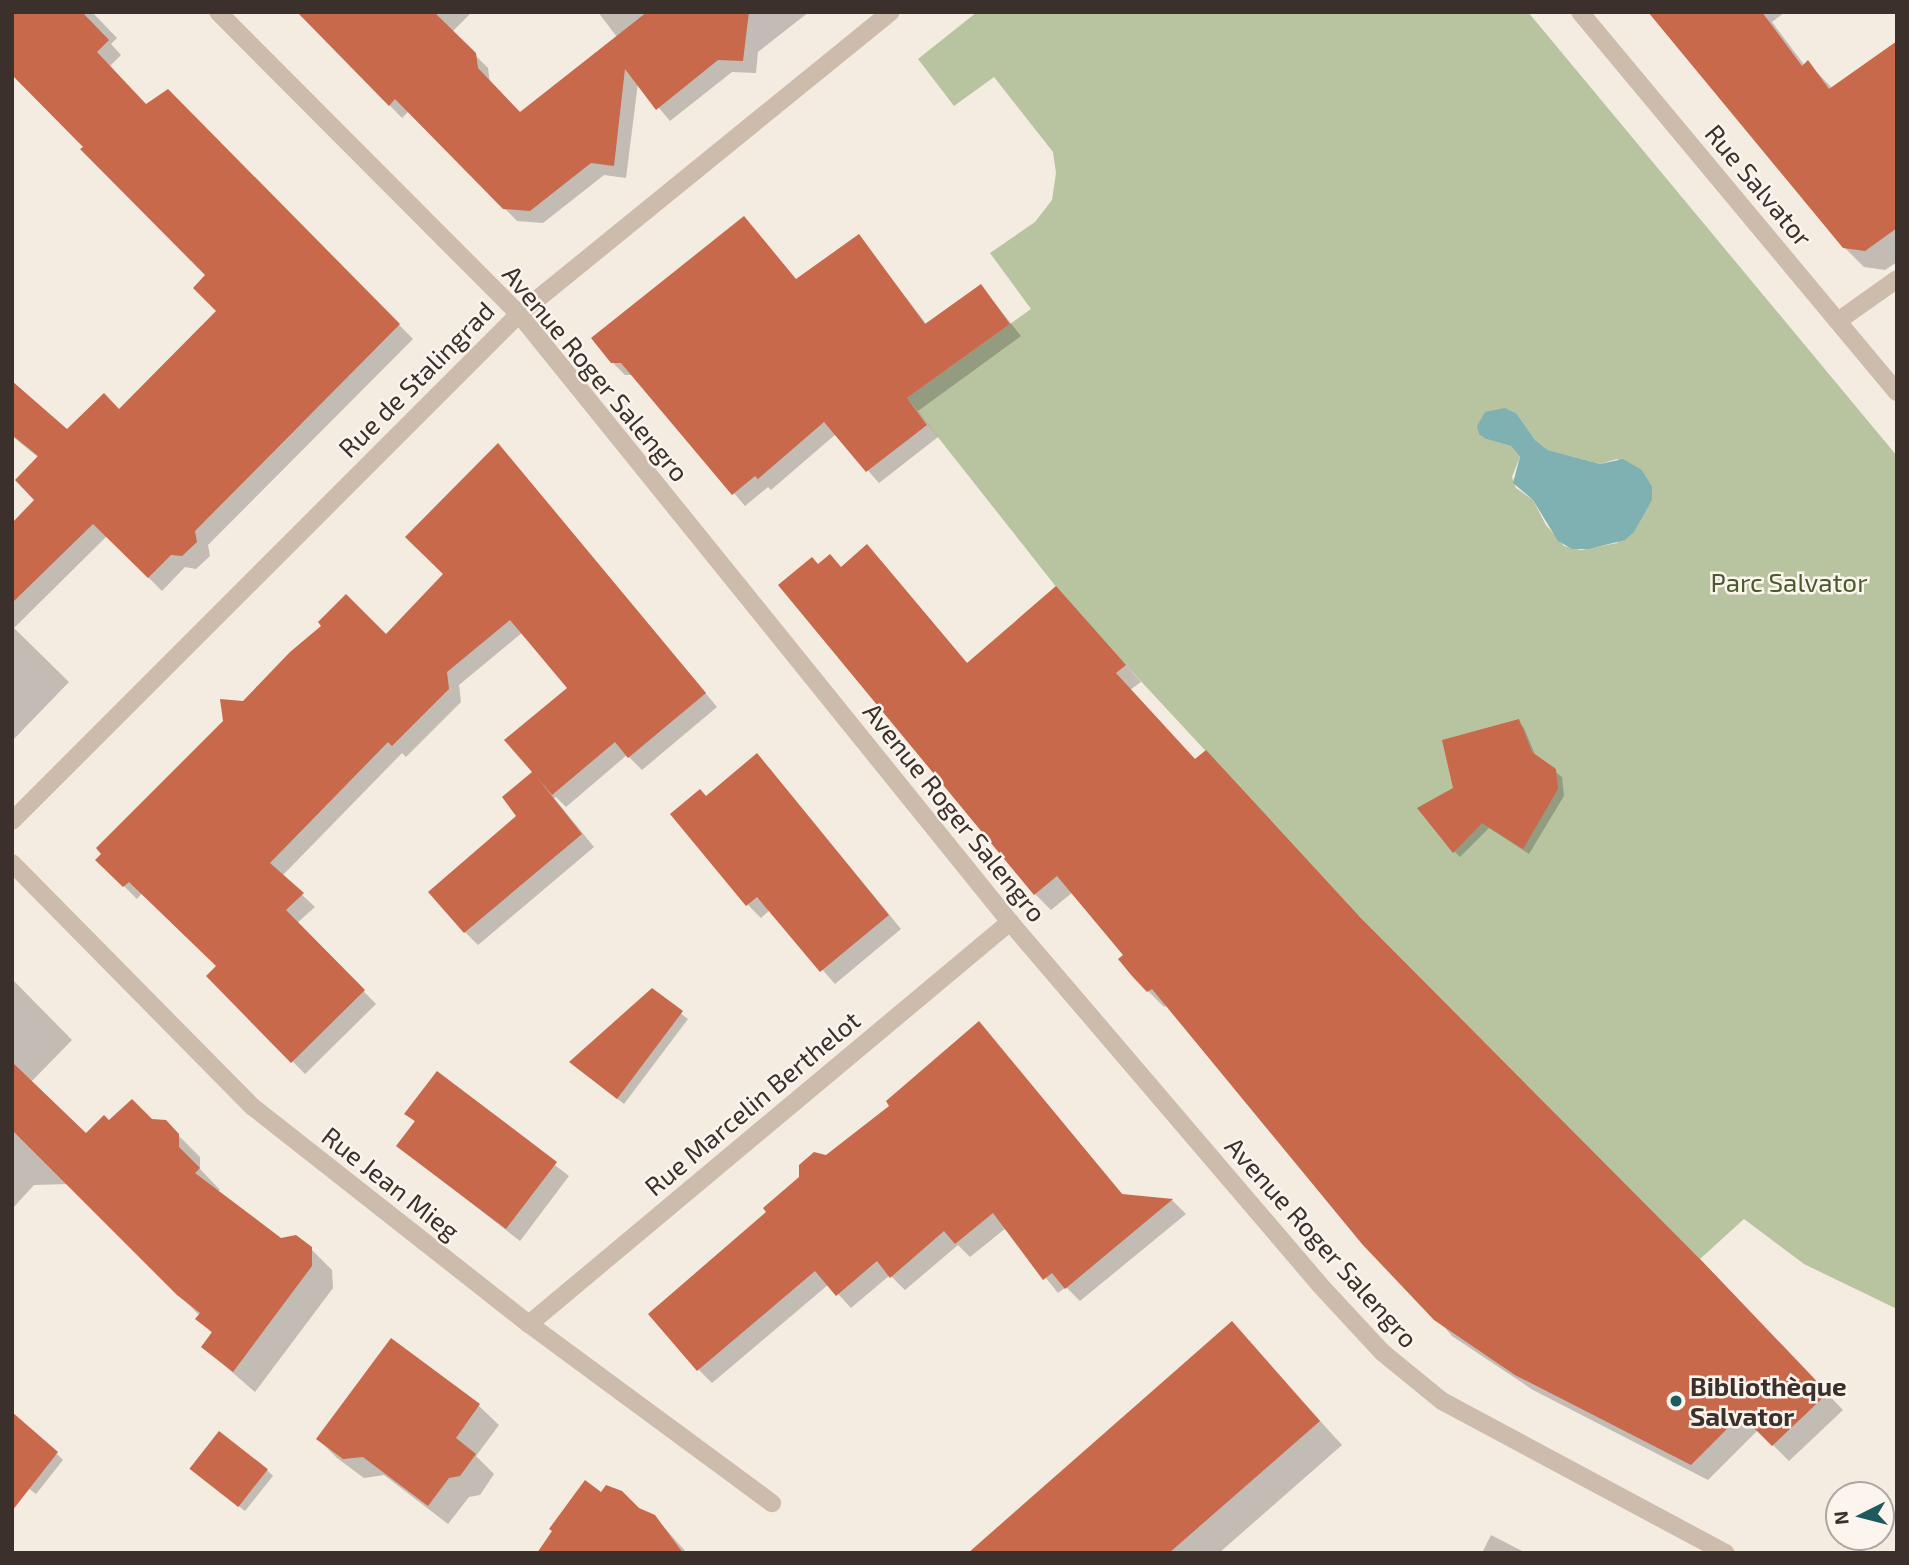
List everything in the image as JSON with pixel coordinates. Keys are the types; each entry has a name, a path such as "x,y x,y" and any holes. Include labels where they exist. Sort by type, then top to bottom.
{"street":[{"name":"Avenue Roger Salengro","path":"218,12 519,314 1010,922 1319,1284 1382,1352 1442,1401 1726,1553"},
{"name":"Rue de Stalingrad","path":"12,821 519,314 891,12"},
{"name":"Rue Salvator","path":"1580,12 1897,392"},
{"path":"1838,321 1897,279"},
{"name":"Rue Jean Mieg","path":"12,863 253,1107 529,1325 772,1503"},
{"name":"Rue Marcelin Berthelot","path":"529,1325 1010,922"}],"green space":[{"name":"Parc Salvator","path":"977,12 1528,12 1897,456 1897,1309 1804,1264 1744,1219 1700,1259 1358,915 1072,607 907,398 1031,309 990,253 1035,222 1052,200 1056,173 1053,152 994,77 954,106 918,59","holes":["1517,414 1535,440 1548,450 1600,464 1617,459 1642,470 1652,486 1652,500 1617,543 1581,550 1564,546 1546,525 1533,500 1516,488 1512,477 1520,457 1511,446 1486,439"]}],"water":[{"path":"1505,408 1517,414 1535,440 1548,450 1600,464 1623,459 1642,470 1652,486 1652,500 1634,532 1625,540 1589,549 1572,549 1558,541 1533,500 1513,483 1520,457 1511,446 1486,439 1479,434 1477,426 1485,412"}],"building":[{"path":"12,12 82,12 109,40 97,52 146,104 168,89 400,324 195,531 197,542 182,556 171,555 148,578 93,524 12,603 12,523 34,500 15,480 38,456 12,435 12,381 67,429 104,393 119,409 216,311 193,288 205,275 80,149 83,147 12,75"},
{"path":"297,12 434,12 476,53 478,68 520,112 647,12 749,12 743,61 718,60 656,110 625,69 614,166 591,163 530,211 503,209 395,99 389,106"},
{"path":"1648,12 1762,12 1802,66 1808,60 1829,89 1897,41 1897,228 1865,251 1843,248"},
{"path":"744,216 796,279 859,234 925,324 981,284 1010,324 907,398 927,425 866,472 824,422 758,479 755,476 732,495 621,363 611,363 591,338"},
{"path":"498,443 706,693 628,758 615,742 552,795 536,776 582,834 464,933 428,892 516,816 502,797 532,772 504,740 567,688 510,620 447,672 449,689 392,746 388,742 270,863 304,893 286,910 365,990 291,1063 206,976 216,966 129,882 123,887 95,860 101,854 96,848 223,721 220,699 243,701 290,652 321,626 318,622 346,594 386,634 443,574 405,537"},
{"path":"867,544 967,663 1056,586 1126,665 1116,673 1195,759 1206,750 1360,917 1702,1261 1828,1393 1772,1446 1741,1415 1691,1465 1515,1375 1434,1320 1362,1244 1152,989 1147,992 1132,976 1118,959 1123,955 1057,876 1034,895 778,585 812,557 818,564 830,554 841,567"},
{"path":"1519,719 1532,752 1556,769 1558,789 1523,849 1482,823 1453,853 1417,808 1453,788 1442,740"},
{"path":"757,753 889,915 820,972 757,897 746,906 670,814 700,789 706,796"},
{"path":"652,988 683,1011 617,1099 569,1062"},
{"path":"979,1021 1122,1194 1173,1199 1065,1289 1052,1273 1043,1280 993,1213 955,1244 944,1231 890,1278 877,1261 836,1296 815,1271 697,1371 648,1314 766,1212 763,1208 799,1177 799,1165 814,1152 826,1155 889,1106 886,1101"},
{"path":"12,1062 86,1133 104,1115 109,1120 132,1099 152,1119 166,1120 179,1134 179,1147 200,1168 195,1173 281,1238 296,1235 312,1247 312,1266 233,1372 201,1347 212,1332 195,1319 200,1313 177,1295 12,1130"},
{"path":"437,1071 557,1162 506,1229 396,1146 415,1121 404,1114"},
{"path":"1232,1321 1320,1421 1169,1553 968,1553"},
{"path":"391,1338 480,1404 456,1438 476,1454 460,1476 449,1478 428,1506 363,1457 343,1459 316,1439"},
{"path":"12,1412 58,1452 12,1511"},
{"path":"219,1431 268,1469 238,1507 189,1469"},
{"path":"585,1480 601,1492 606,1485 622,1491 639,1508 655,1515 683,1553 537,1553 552,1531 549,1529"}],"place":[{"name":"Bibliothèque Salvator","path":"1676,1401"}]}
